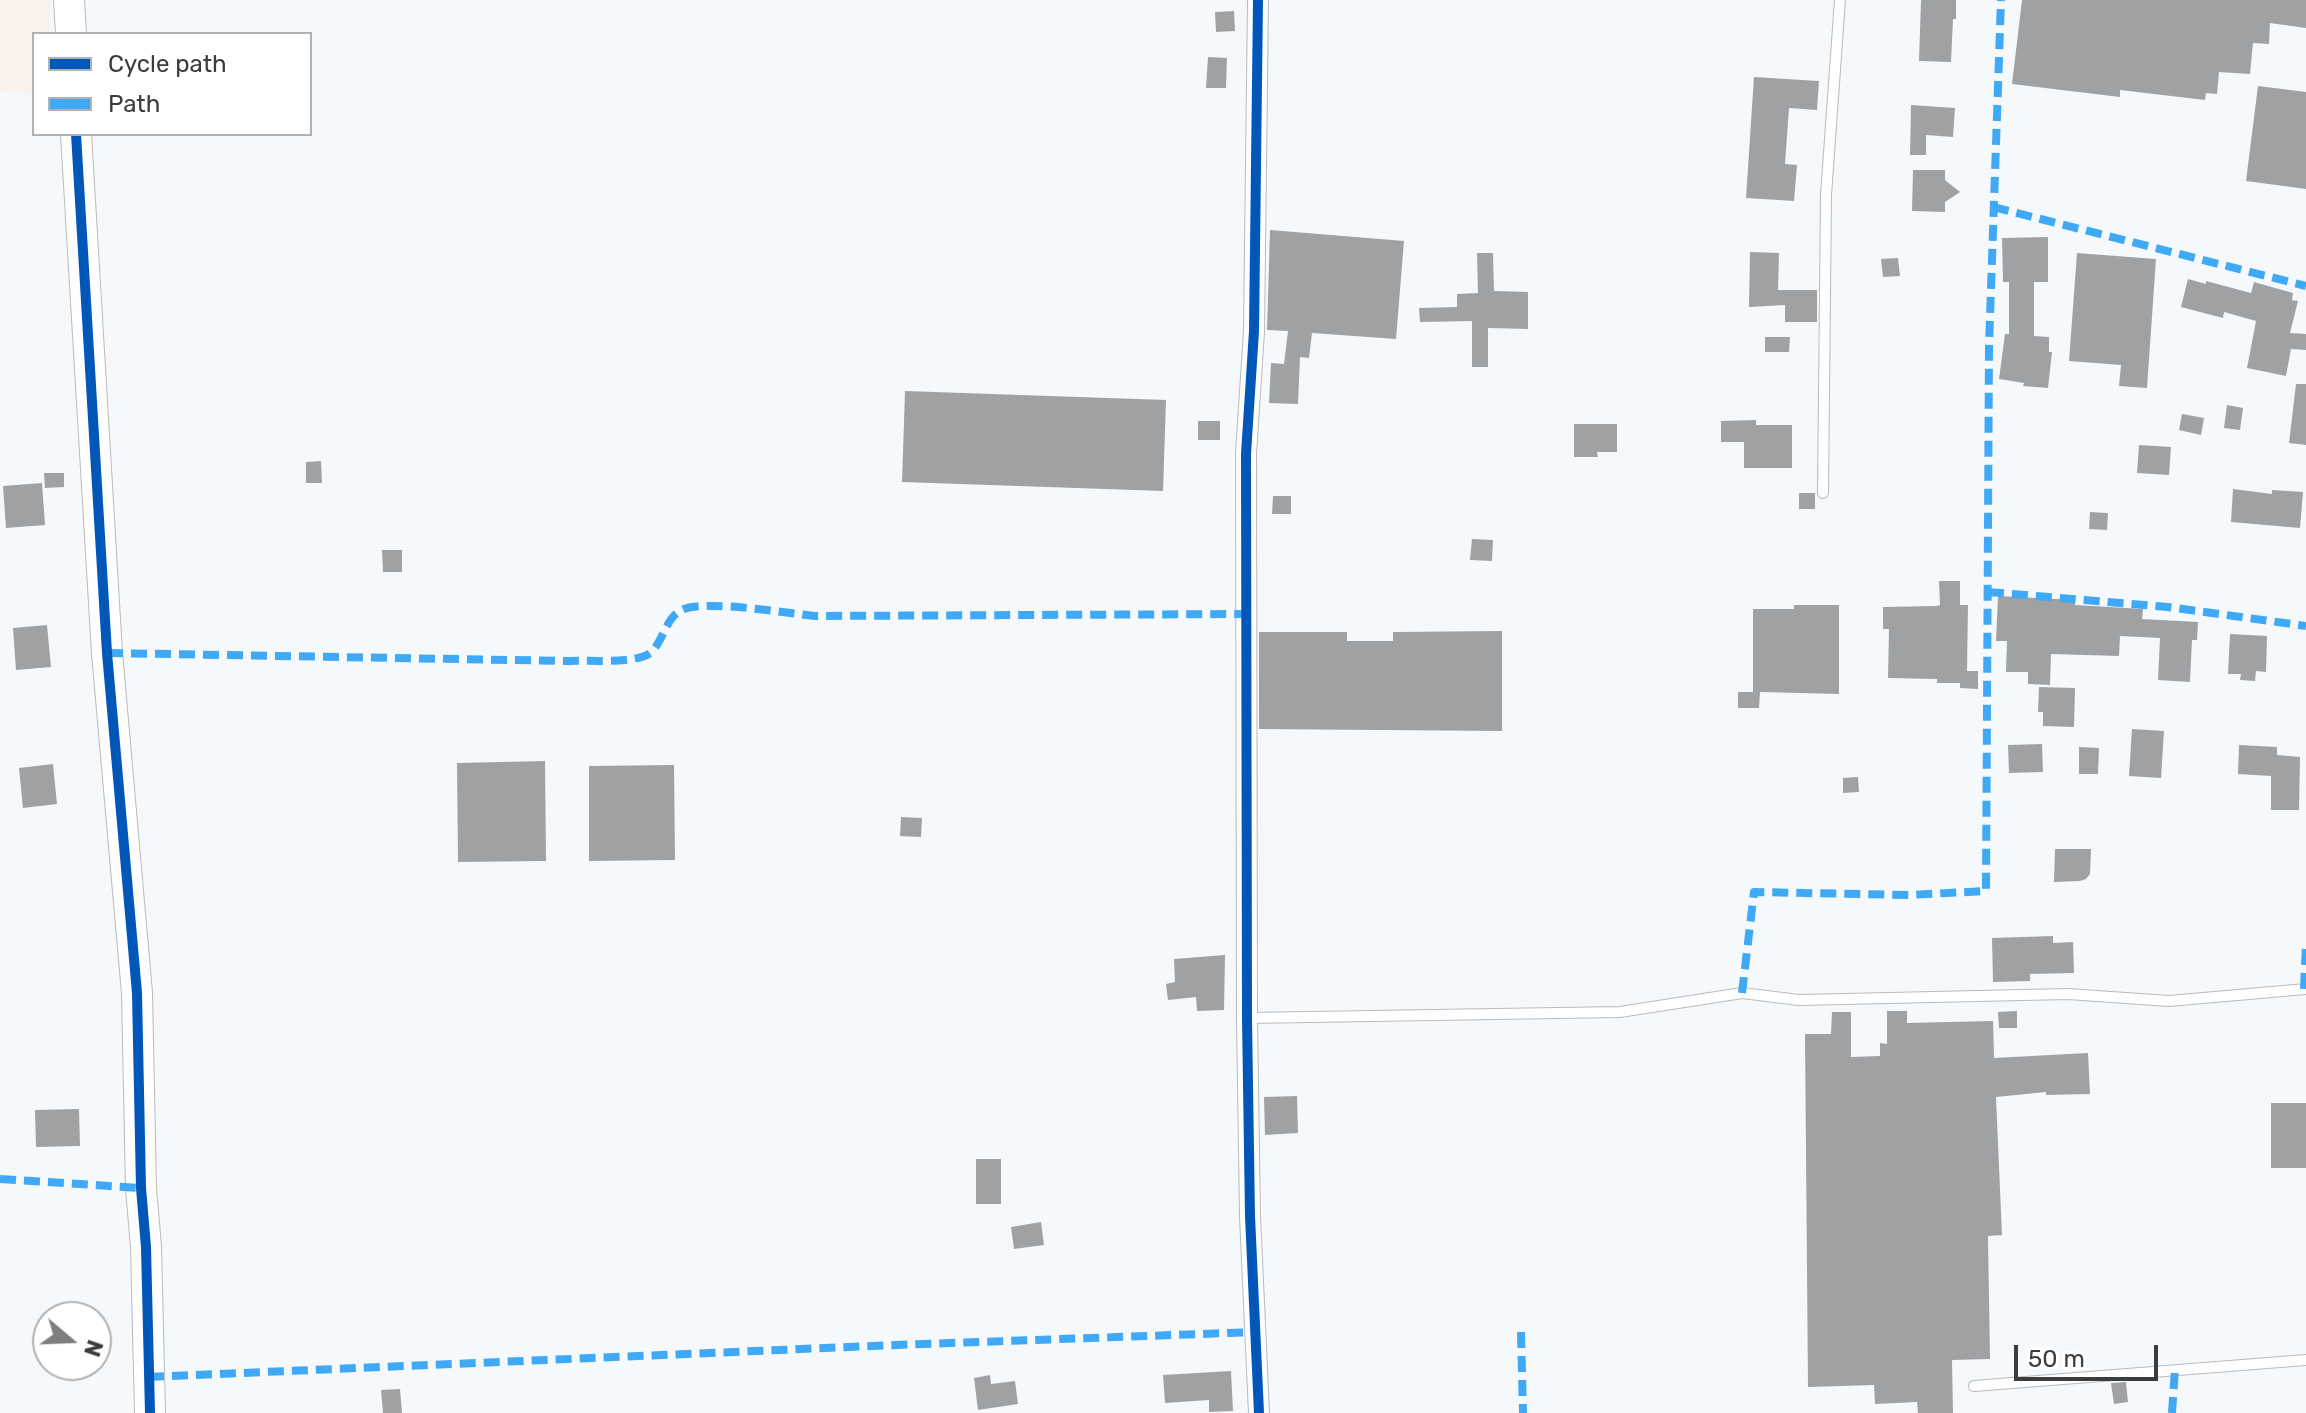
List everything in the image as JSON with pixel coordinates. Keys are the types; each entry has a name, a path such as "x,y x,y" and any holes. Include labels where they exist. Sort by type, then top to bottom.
{"street":[{"path":"69,0 71,32"},
{"path":"1258,0 1254,331 1246,454 1247,1018 1250,1216 1259,1413"},
{"path":"76,136 106,637 137,993 150,1413"}],"lane":[{"path":"1823,493 1826,195 1840,0"},
{"path":"1247,1018 1620,1012 1742,993 1799,1000 2068,994 2169,1001 2306,989"},
{"path":"1974,1386 2306,1360"}],"shaded area":[{"path":"0,0 50,0 49,32 32,32 32,93 0,92"}],"building":[{"path":"1921,0 1956,0 1951,62 1919,61"},
{"path":"2022,0 2306,0 2306,28 2270,23 2269,44 2253,43 2250,74 2219,72 2217,94 2206,93 2205,100 2120,90 2120,97 2012,84"},
{"path":"1234,11 1235,31 1216,32 1215,12"},
{"path":"1208,57 1227,58 1226,88 1206,88"},
{"path":"1754,77 1819,81 1817,110 1789,108 1785,164 1797,165 1794,201 1746,198"},
{"path":"2258,86 2306,92 2306,189 2246,181"},
{"path":"1911,105 1955,108 1953,137 1926,135 1926,155 1910,155"},
{"path":"1913,170 1945,170 1945,180 1960,192 1945,202 1945,212 1912,211"},
{"path":"1270,230 1404,241 1396,339 1312,333 1309,358 1300,357 1298,404 1269,403 1271,363 1284,364 1288,331 1267,330"},
{"path":"2048,237 2048,282 2034,282 2034,336 2049,337 2049,352 2052,352 2048,388 2023,386 2024,383 1999,379 2005,334 2009,334 2009,282 2003,282 2002,238"},
{"path":"1750,252 1779,253 1778,290 1817,290 1817,322 1785,322 1785,305 1749,307"},
{"path":"1477,253 1493,253 1494,291 1528,292 1528,329 1488,328 1488,367 1472,367 1472,321 1420,322 1419,308 1457,307 1457,294 1478,293"},
{"path":"2077,253 2156,259 2147,388 2119,386 2121,365 2069,361"},
{"path":"1898,258 1900,276 1883,277 1881,259"},
{"path":"2188,279 2251,293 2254,282 2293,293 2292,300 2298,301 2290,333 2306,334 2306,350 2291,349 2286,376 2247,368 2256,321 2224,312 2223,318 2181,307"},
{"path":"1765,337 1790,337 1789,352 1765,352"},
{"path":"2296,384 2306,384 2306,445 2289,443"},
{"path":"905,391 1166,400 1163,491 902,482"},
{"path":"2227,405 2243,408 2240,430 2224,428"},
{"path":"2182,414 2204,418 2201,435 2179,430"},
{"path":"1756,420 1756,425 1792,425 1792,468 1744,468 1744,442 1721,442 1721,421"},
{"path":"1198,421 1220,421 1220,440 1198,440"},
{"path":"1574,424 1617,424 1617,452 1597,452 1598,457 1574,457"},
{"path":"2139,445 2171,447 2169,475 2137,473"},
{"path":"321,461 322,483 306,483 306,462"},
{"path":"44,473 64,473 64,487 45,488"},
{"path":"42,483 45,525 6,528 3,486"},
{"path":"2233,489 2272,494 2272,490 2303,492 2300,528 2231,522"},
{"path":"1799,493 1815,493 1815,509 1799,509"},
{"path":"1273,496 1291,496 1291,514 1272,514"},
{"path":"2090,512 2108,513 2107,530 2089,529"},
{"path":"1472,539 1493,540 1492,561 1470,560"},
{"path":"382,550 402,550 402,572 383,572"},
{"path":"1939,581 1960,581 1960,605 1968,605 1967,671 1978,671 1978,689 1960,688 1960,683 1937,683 1937,679 1888,678 1889,629 1883,629 1883,607 1940,605"},
{"path":"1998,596 2075,600 2075,605 2143,609 2142,619 2198,622 2197,640 2192,640 2190,682 2158,680 2160,638 2120,636 2119,656 2051,654 2050,685 2028,684 2028,672 2006,672 2007,641 1996,641"},
{"path":"1794,605 1839,605 1839,694 1760,692 1759,708 1738,708 1738,692 1753,692 1753,609 1794,609"},
{"path":"47,625 51,667 16,670 13,628"},
{"path":"1502,631 1502,731 1259,729 1259,632 1347,632 1347,641 1393,641 1393,632"},
{"path":"2230,634 2267,636 2266,672 2256,671 2255,681 2240,680 2241,674 2228,674"},
{"path":"2039,687 2075,688 2074,727 2043,726 2043,712 2038,712"},
{"path":"2132,729 2164,731 2161,778 2129,776"},
{"path":"2042,744 2043,772 2009,773 2008,745"},
{"path":"2239,745 2277,747 2277,755 2300,757 2299,810 2271,810 2271,776 2238,774"},
{"path":"2079,747 2099,748 2098,774 2079,774"},
{"path":"545,761 546,861 458,862 457,763"},
{"path":"53,764 57,804 23,808 19,768"},
{"path":"674,765 675,860 589,861 589,766"},
{"path":"1858,777 1859,792 1843,793 1843,778"},
{"path":"901,817 922,818 921,837 900,836"},
{"path":"2055,849 2091,849 2090,874 2086,879 2054,882"},
{"path":"2053,936 2053,943 2073,942 2074,973 2030,974 2030,981 1993,982 1992,938"},
{"path":"1225,955 1224,1010 1197,1011 1196,997 1168,1000 1166,984 1175,982 1174,959"},
{"path":"1887,1011 1907,1011 1907,1023 1993,1021 1994,1058 2088,1053 2090,1094 2046,1095 2046,1092 1996,1097 2002,1235 1988,1236 1990,1359 1952,1360 1953,1413 1918,1413 1917,1402 1875,1404 1874,1385 1808,1387 1805,1034 1831,1034 1832,1012 1851,1012 1851,1057 1880,1056 1880,1043 1887,1044"},
{"path":"2017,1011 2017,1028 1999,1028 1998,1012"},
{"path":"1297,1096 1298,1133 1265,1135 1264,1097"},
{"path":"2271,1103 2306,1103 2306,1168 2271,1168"},
{"path":"79,1109 80,1146 36,1147 35,1110"},
{"path":"976,1159 1001,1159 1001,1204 976,1204"},
{"path":"1041,1222 1044,1245 1014,1249 1011,1227"},
{"path":"1231,1371 1233,1411 1209,1412 1209,1400 1165,1403 1163,1375"},
{"path":"990,1375 991,1384 1015,1381 1018,1404 978,1410 974,1378"},
{"path":"2126,1382 2128,1402 2114,1404 2111,1383"},
{"path":"400,1389 402,1413 383,1413 381,1390"}],"marked path":[{"path":"1742,993 1754,892 1909,895 1986,891 1989,346 2001,0"},
{"path":"1993,207 2306,286"},
{"path":"1988,592 2168,607 2306,626"},
{"path":"107,653 623,660 650,653 678,612 711,606 814,616 1246,614"},
{"path":"2304,989 2306,943"},
{"path":"0,1179 141,1188"},
{"path":"148,1377 1256,1332"},
{"path":"1521,1332 1523,1413"},
{"path":"2172,1413 2175,1369"}],"cycle path":[{"path":"1258,0 1254,331 1246,454 1247,1018 1250,1216 1259,1413"},
{"path":"76,136 107,653 137,993 150,1413"}]}
